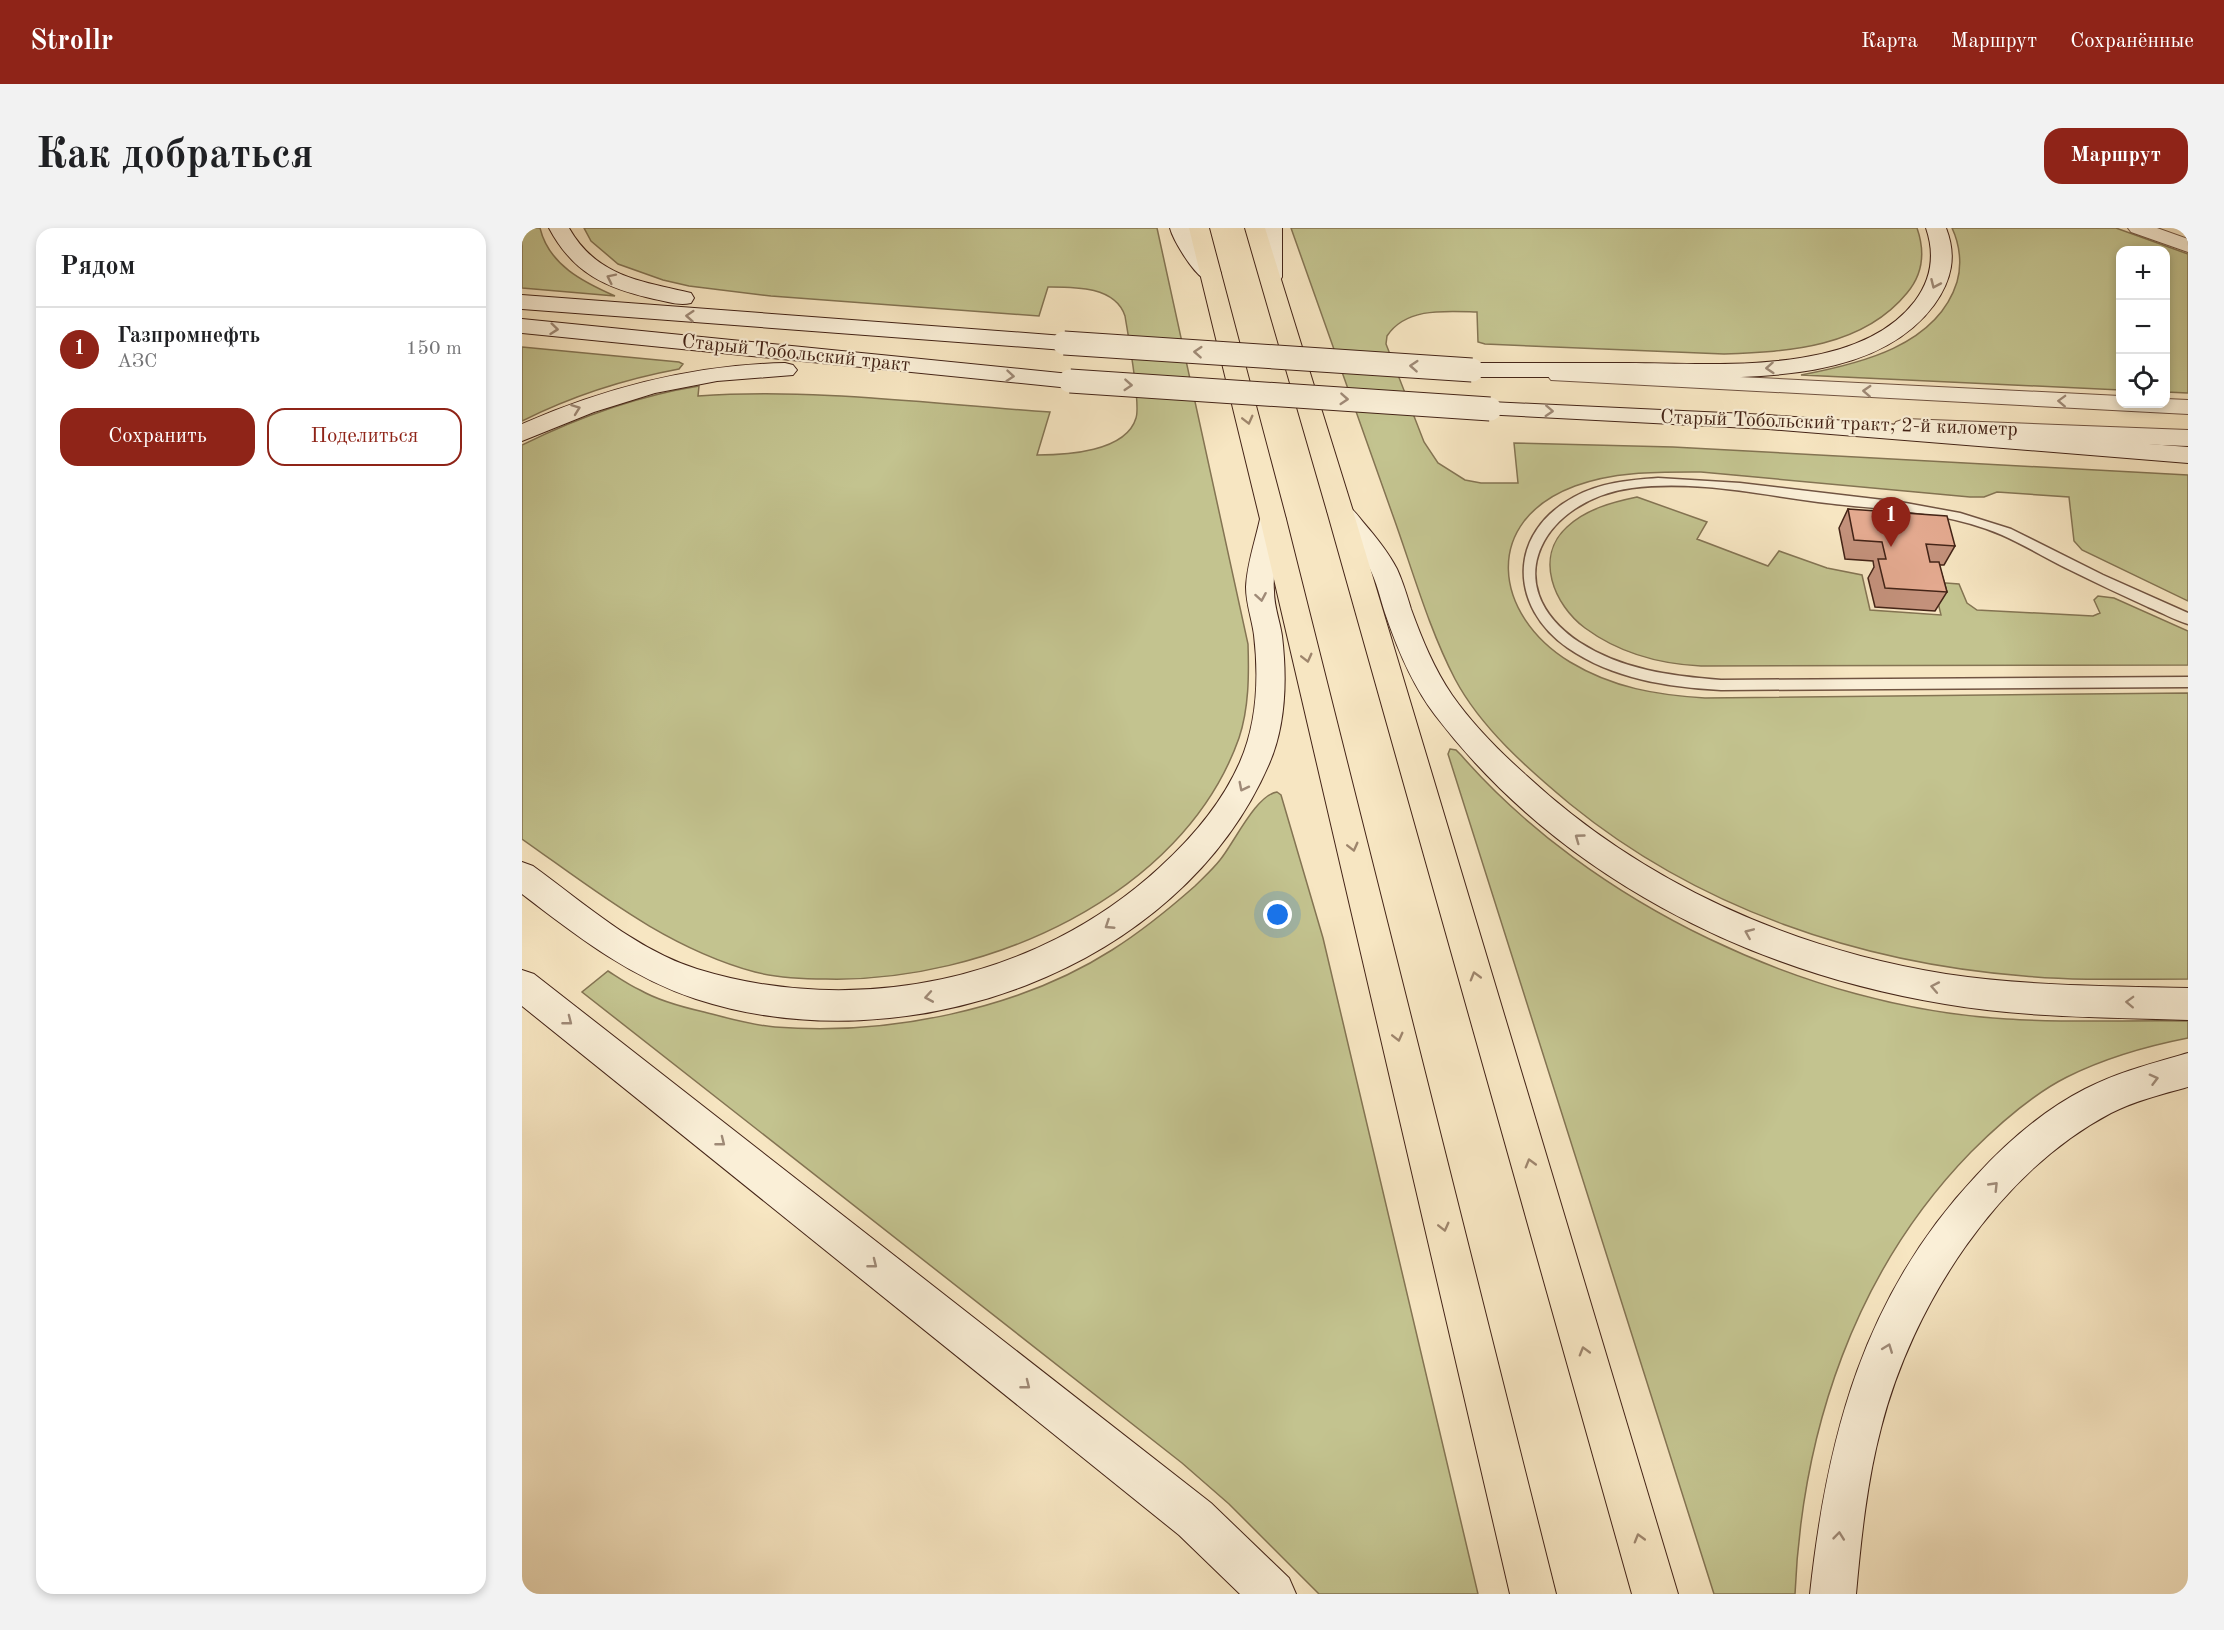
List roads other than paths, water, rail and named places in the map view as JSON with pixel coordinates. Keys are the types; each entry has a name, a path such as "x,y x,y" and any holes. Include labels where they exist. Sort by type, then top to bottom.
{"highway":[{"path":"1199,228 1273,519 1533,1594"},
{"path":"1255,228 1340,511 1655,1594"}],"main road":[{"path":"559,228 567,244 583,262 617,281 643,290 709,302 979,338"},
{"path":"1180,228 1184,241 1210,273"},
{"path":"1271,277 1272,228"},
{"path":"1502,372 1768,368 1821,360 1861,348 1888,336 1911,318 1928,299 1938,281 1943,262 1942,242 1936,228"},
{"path":"2138,228 2188,246"},
{"name":"Старый Тобольский тракт","path":"522,302 979,338 1472,370"},
{"name":"Старый Тобольский тракт","path":"522,326 952,371 1070,381"},
{"path":"522,433 568,412 613,396 699,376 779,369 952,371"},
{"name":"Старый Тобольский тракт, 2-й километр","path":"1472,370 2116,403"},
{"name":"Старый Тобольский тракт, 2-й километр","path":"1070,381 1490,409 2188,438"},
{"name":"Старый Тобольский тракт, 2-й километр","path":"2170,406 2188,407"},
{"path":"1768,422 2188,455"},
{"path":"1340,511 1382,565 1406,634 1423,672 1443,704 1477,747 1512,784 1550,817 1650,885 1754,935 1802,954 1865,973 1944,989 2031,998 2188,1004"},
{"path":"522,876 635,957 693,983 760,1001 828,1006 890,1004 946,994 988,983 1050,959 1087,940 1124,916 1164,884 1201,848 1232,808 1254,765 1267,729 1268,635 1259,586 1273,519"},
{"path":"522,985 1195,1519 1273,1594"},
{"path":"1833,1594 1840,1524 1861,1420 1890,1341 1927,1269 1977,1203 2023,1155 2058,1127 2086,1107 2141,1083 2188,1070"}],"lane":[{"path":"2188,618 2085,572 2016,536 1981,522 1940,512 1689,483 1628,484 1605,489 1579,499 1544,526 1534,542 1528,565 1529,586 1551,626 1571,644 1597,658 1651,678 1721,685 2188,682"}],"place":[{"name":"Газпромнефть","path":"1891,547"}]}
